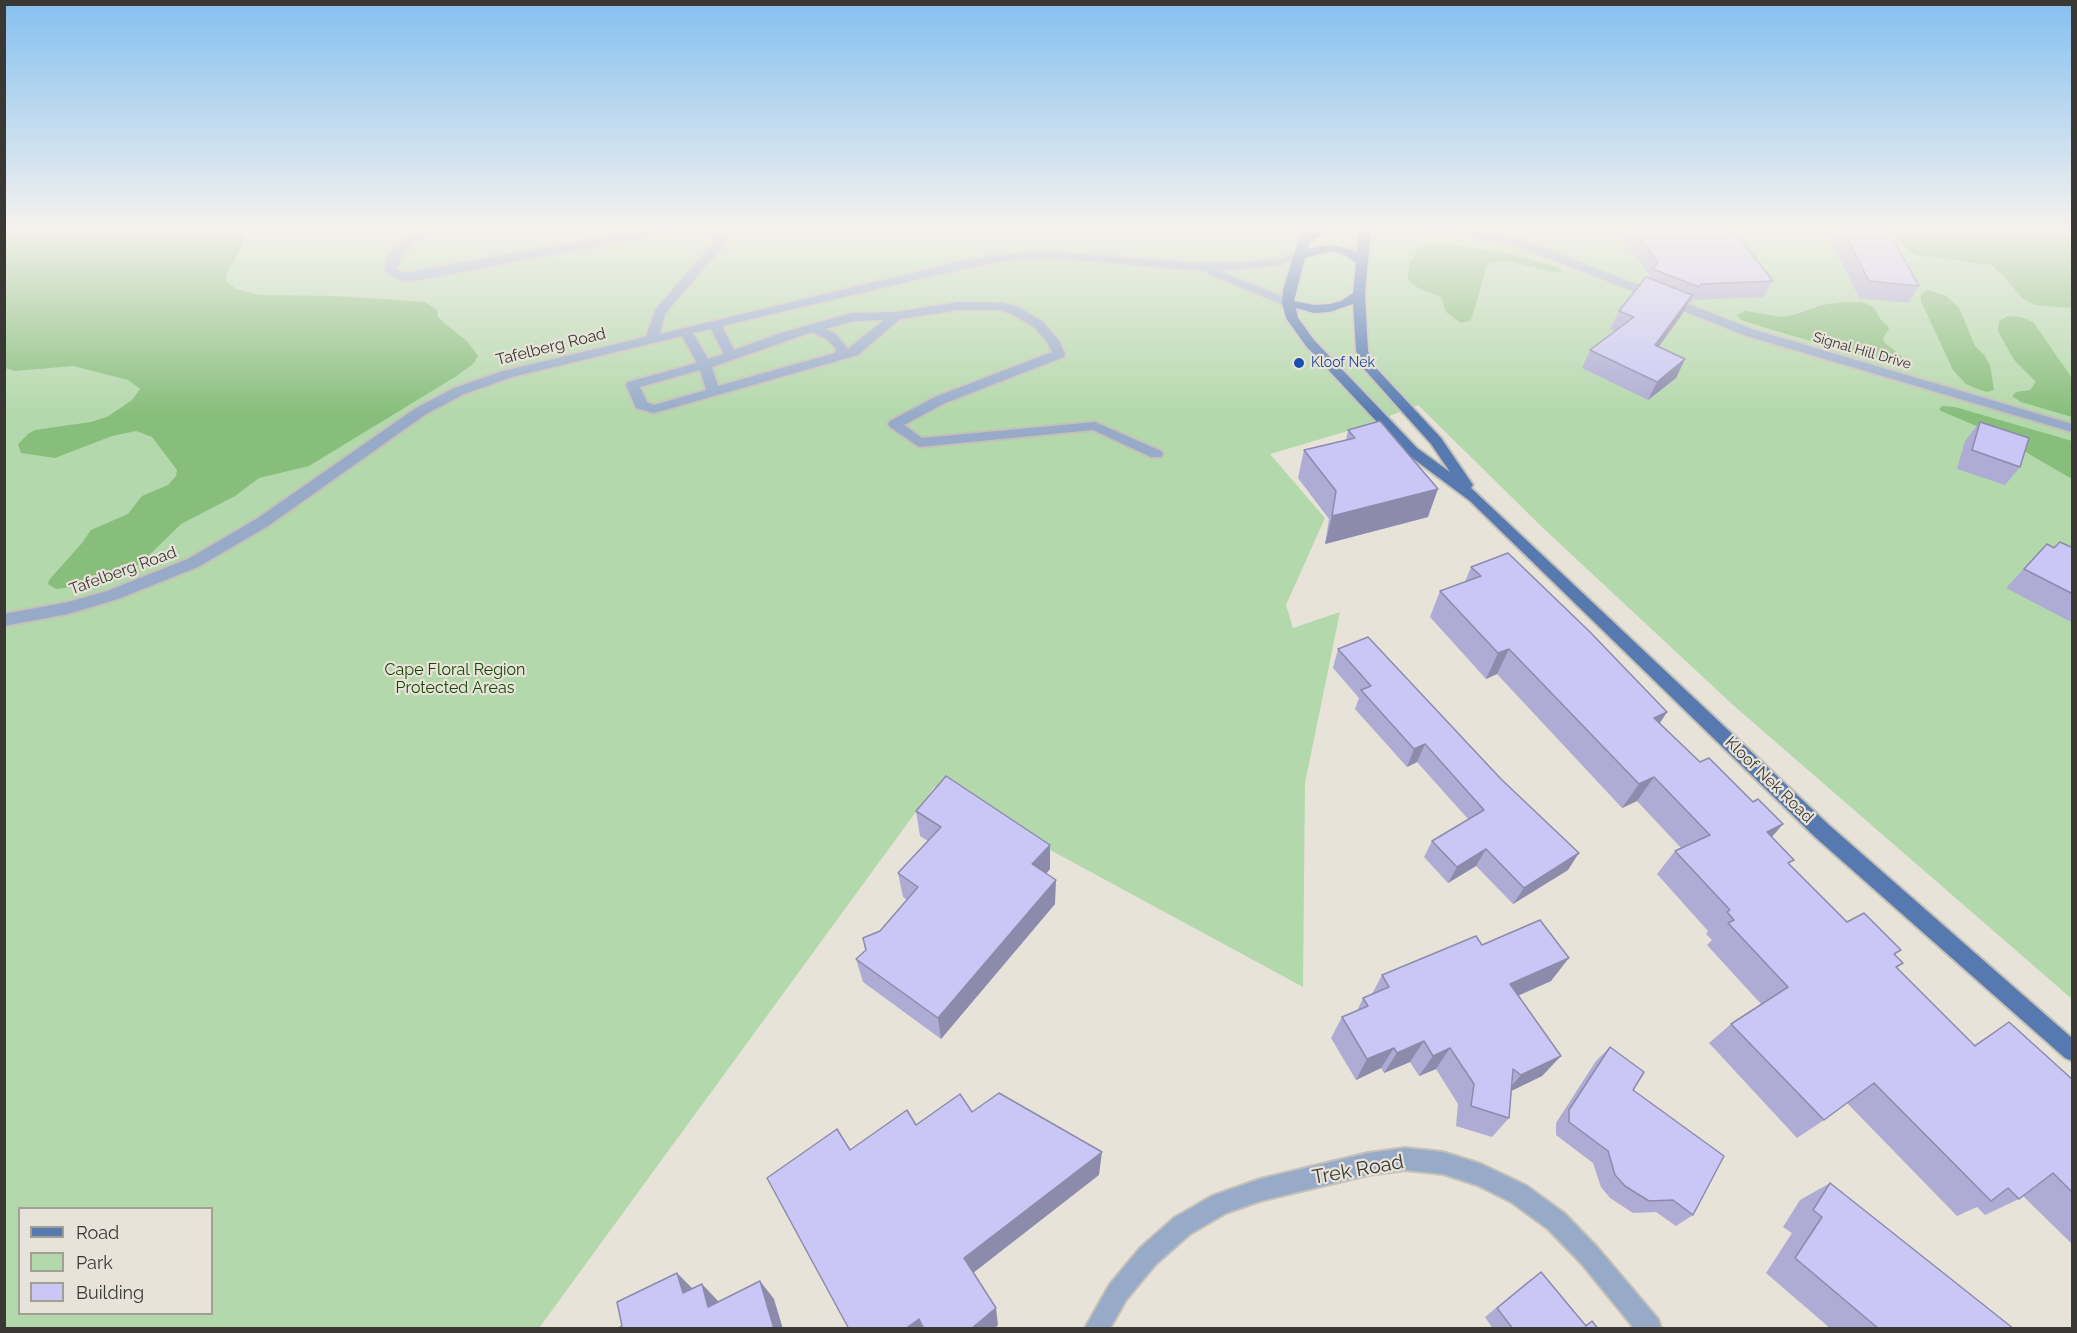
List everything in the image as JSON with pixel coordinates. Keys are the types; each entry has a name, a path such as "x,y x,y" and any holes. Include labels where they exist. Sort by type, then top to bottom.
{"main road":[{"path":"1289,290 1288,303 1314,309 1330,309 1345,304 1359,294 1359,290"},
{"name":"Kloof Nek Road","path":"1359,294 1362,351 1371,369 1436,441 1475,498"},
{"name":"Kloof Nek Road","path":"1288,303 1292,318 1302,334 1412,451 1475,498 1822,831 2073,1051"}],"street":[{"path":"652,339 659,313 679,290"},
{"name":"Tafelberg Road","path":"4,620 69,608 112,596 193,563 263,522 421,411 459,391 529,368 716,326 860,290"},
{"name":"Tafelberg Road","path":"1259,290 1288,303"},
{"name":"Signal Hill Drive","path":"1642,290 1751,333 2073,428"},
{"path":"896,316 853,352 654,409 641,405 633,385 705,365 852,317 896,316 959,306 1000,306 1016,311 1039,325 1053,341 1059,354 940,400 895,424 919,443 1095,426 1156,454"},
{"path":"716,326 731,356"},
{"path":"814,328 832,337 842,349 841,355"},
{"path":"686,332 705,365 712,392"},
{"name":"Trek Road","path":"1097,1329 1118,1292 1148,1256 1182,1226 1220,1204 1271,1188 1368,1164 1405,1159 1443,1163 1481,1175 1520,1194 1556,1221 1589,1255 1649,1329"}],"green space":[{"path":"4,290 241,290 259,295 335,296 425,302 437,310 438,317 467,341 478,356 473,364 455,377 309,466 259,478 235,496 181,524 140,564 96,584 56,589 48,584 49,580 91,530 128,514 142,496 168,485 176,476 177,470 152,437 136,431 112,436 55,458 21,453 18,444 35,430 91,422 107,417 132,400 140,389 128,380 73,366 15,371 5,368"},
{"name":"Cape Floral Region Protected Areas","path":"5,290 2072,290 2072,999 1733,705 1543,528 1418,405 1358,428 1270,454 1325,518 1286,605 1293,628 1340,612 1305,783 1303,987 934,787 539,1328 5,1328"},
{"path":"1424,290 1480,290 1471,320 1461,323 1446,312 1441,297"},
{"path":"1929,290 1946,296 1959,308 1975,346 1990,365 1994,390 1987,392 1966,384 1953,370 1921,301 1921,294"},
{"path":"2016,290 2072,290 2072,308 2036,305 2023,299"},
{"path":"1862,302 1873,307 1889,329 1883,338 1884,342 1900,355 1903,359 1900,363 1888,363 1776,331 1741,320 1737,315 1745,311 1781,317 1822,305"},
{"path":"2008,316 2021,317 2033,322 2072,378 2072,417 2021,402 2012,396 2016,392 2030,390 2036,382 2014,360 1998,331 1999,321"},
{"path":"1942,406 1955,407 2072,441 2072,479 1993,433 1941,411 1939,409"}],"building":[{"path":"1636,290 1680,290 1692,295 1655,345 1685,359 1657,382 1590,350 1634,317 1619,311"},
{"path":"1380,421 1438,489 1332,516 1336,491 1304,450 1355,438 1348,430"},
{"path":"1980,422 2029,438 2020,467 1972,450"},
{"path":"2060,542 2073,548 2073,594 2024,569 2047,544 2054,548"},
{"path":"1508,553 1589,631 1667,712 1654,718 1700,762 1709,758 1753,802 1758,799 1783,824 1767,832 1794,860 1788,863 1847,922 1864,913 1901,950 1894,954 1903,963 1896,967 1975,1046 2009,1022 2073,1080 2073,1193 2053,1173 2019,1199 2008,1188 1991,1201 1874,1083 1824,1120 1731,1024 1788,987 1728,923 1734,920 1727,912 1730,910 1675,851 1710,835 1654,777 1639,784 1509,649 1498,653 1440,591 1481,576 1471,567"},
{"path":"1368,637 1501,779 1579,853 1524,888 1486,849 1457,867 1432,841 1484,810 1425,744 1414,749 1361,690 1371,686 1338,649"},
{"path":"946,776 1050,845 1032,864 1056,880 938,1018 856,959 866,950 863,938 880,931 918,887 898,873 941,827 916,811"},
{"path":"1540,920 1569,958 1510,984 1561,1056 1521,1075 1513,1069 1509,1118 1471,1106 1474,1084 1450,1048 1433,1056 1424,1041 1397,1053 1394,1048 1367,1059 1342,1017 1368,1006 1363,998 1389,987 1382,975 1476,936 1482,945"},
{"path":"1610,1047 1644,1072 1633,1090 1724,1156 1693,1215 1673,1200 1649,1201 1625,1186 1615,1175 1608,1151 1569,1122 1569,1110"},
{"path":"999,1093 1102,1152 964,1258 996,1308 971,1329 924,1329 919,1319 905,1329 849,1329 767,1178 837,1129 850,1150 907,1110 916,1125 960,1094 972,1112"},
{"path":"1830,1183 2014,1329 1879,1329 1795,1258 1822,1217 1813,1210"},
{"path":"1541,1272 1586,1326 1592,1321 1598,1329 1513,1329 1497,1308"},
{"path":"677,1273 683,1293 702,1284 708,1307 760,1281 774,1329 617,1329 622,1326 617,1302"}],"place":[{"name":"Kloof Nek","path":"1299,363"}]}
